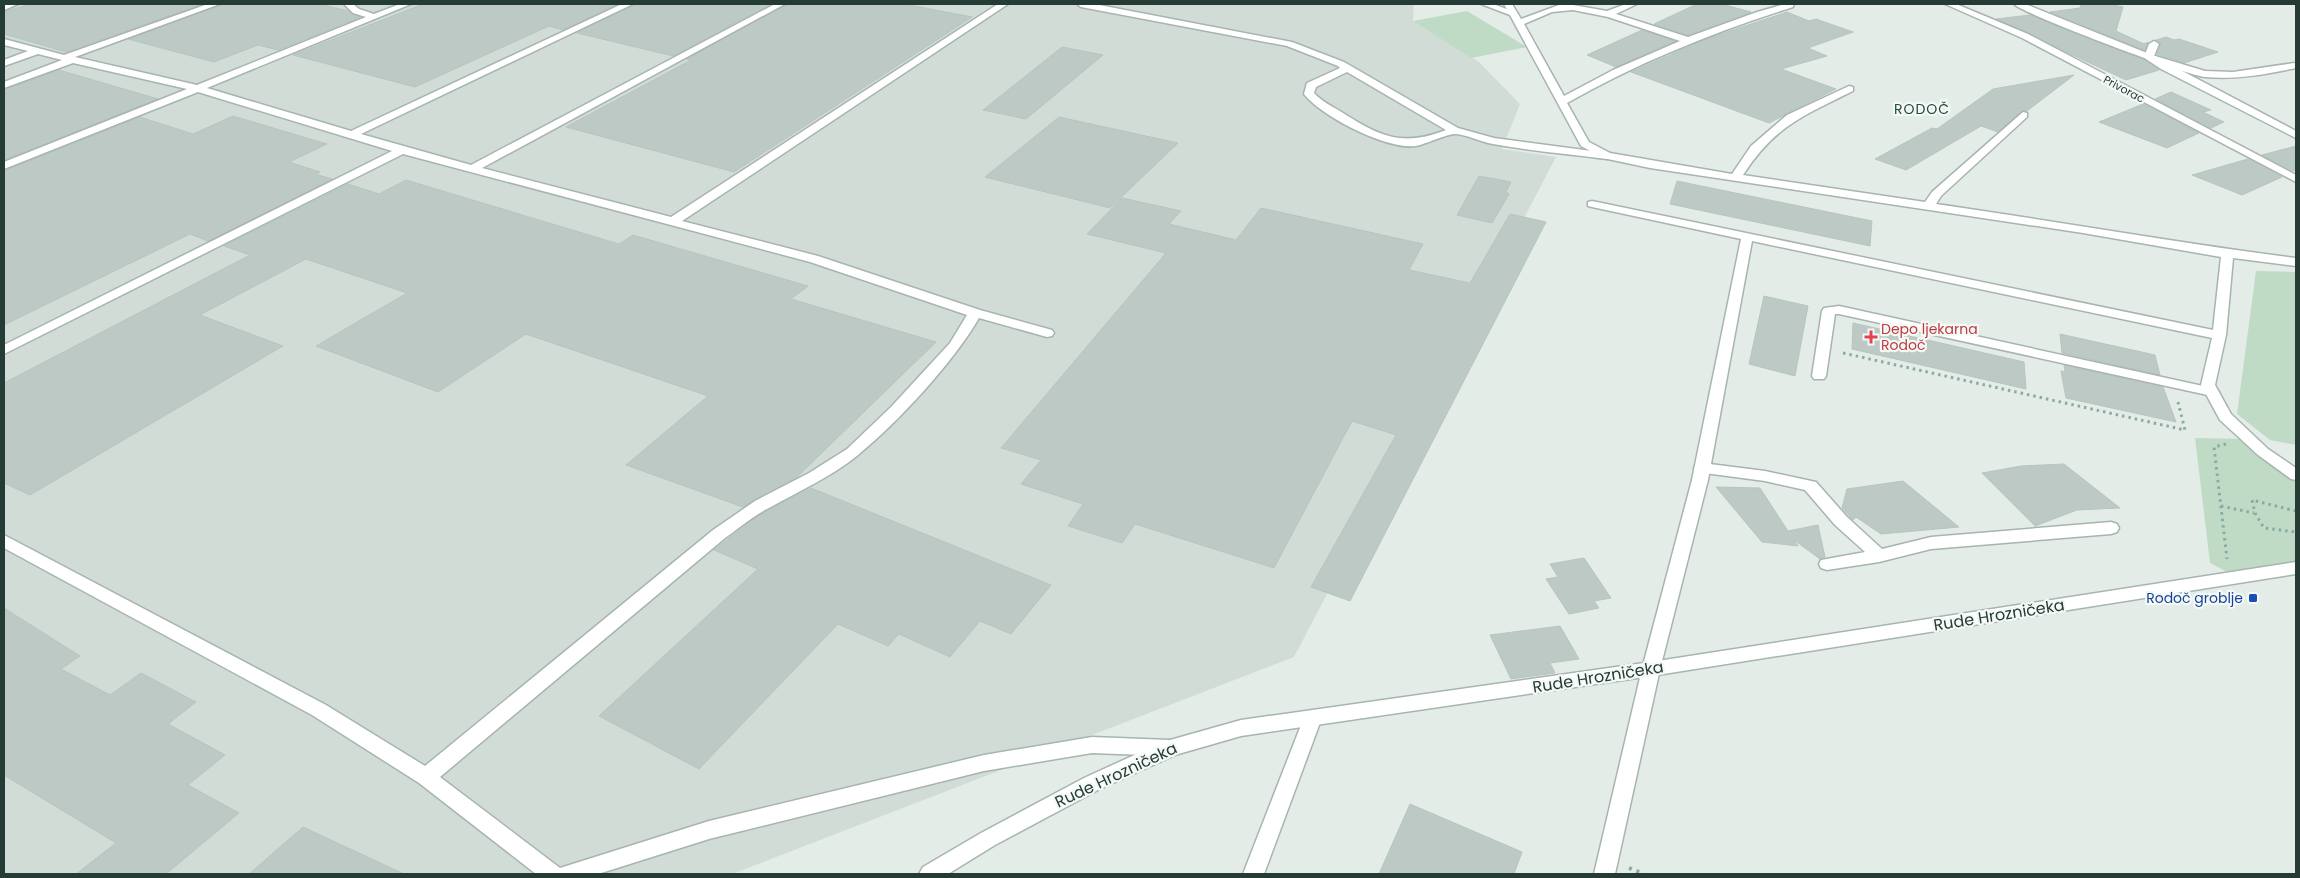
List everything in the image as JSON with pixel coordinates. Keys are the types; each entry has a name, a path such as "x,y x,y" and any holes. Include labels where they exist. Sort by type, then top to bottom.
{"street":[{"path":"4,7 14,4"},
{"path":"4,85 216,4"},
{"path":"348,4 356,11 374,17"},
{"path":"4,166 407,4"},
{"path":"351,135 629,4"},
{"path":"472,169 781,4"},
{"path":"672,222 1004,4"},
{"path":"1081,4 1289,44 1347,68 1454,130 1493,141 1607,156 1622,160 1928,207 2083,229 2227,254 2296,262"},
{"path":"1485,4 1511,8 1584,144 1607,156"},
{"path":"1606,15 1633,4"},
{"name":"Privorac","path":"1949,4 2025,36 2296,179"},
{"path":"2018,4 2149,57 2204,74 2233,75 2294,66"},
{"path":"1561,102 1627,65 1687,40 1790,5"},
{"path":"1519,23 1550,10 1561,8 1581,9 1687,40"},
{"path":"4,42 68,59 197,88 402,150 814,259 975,312 1047,333"},
{"path":"2149,57 2154,44"},
{"path":"4,63 37,51"},
{"path":"2149,57 2209,92 2296,135"},
{"path":"1347,68 1310,85 1309,94 1315,100 1388,142 1413,144 1435,140 1454,130"},
{"path":"1736,177 1755,148 1791,117 1849,89"},
{"path":"1928,207 1936,194 2024,115"},
{"path":"4,350 402,150"},
{"path":"1592,204 2219,336"},
{"path":"1604,874 1651,669 1702,468 1747,237"},
{"path":"2227,254 2219,336 2208,385 2225,417 2255,444 2296,476"},
{"path":"1819,376 1829,311 1839,310 2212,392"},
{"path":"426,777 719,534 761,505 814,478 852,452 896,410 956,345 975,312"},
{"path":"1702,468 1765,476 1810,486 1840,521 1880,556"},
{"path":"1827,564 1880,556 1931,544 2111,528"},
{"path":"4,541 319,710 426,777 552,874"},
{"name":"Rude Hrozničeka","path":"930,874 988,839 1083,788 1170,748 1240,728 1312,720 1651,669 2296,568"},
{"path":"1253,874 1312,720"},
{"path":"568,874 709,830 984,764 1092,745 1170,748"}],"path":[{"path":"1823,349 2185,430 2173,384"},
{"path":"2246,576 2227,560 2214,446 2255,444"},
{"path":"2296,512 2252,500 2255,513 2264,528 2296,532"},
{"path":"2221,506 2255,513"}],"shaded area":[{"path":"4,4 1414,4 1413,21 1479,62 1520,104 1502,149 1556,157 1294,657 732,874 4,874"}],"green space":[{"path":"1467,11 1527,47 1471,58 1413,21"},
{"path":"2256,271 2296,272 2296,445 2270,440 2237,414"},
{"path":"2195,438 2249,439 2263,452 2296,475 2296,568 2237,577 2210,563"}],"building":[{"path":"30,4 203,4 66,52 4,34 4,12"},
{"path":"222,4 319,4 348,11 360,17 278,50 258,45 214,62 128,39"},
{"path":"423,4 618,4 563,30 549,26 415,87 293,55"},
{"path":"635,4 771,4 673,56 577,33"},
{"path":"787,4 904,4 972,17 734,172 566,127 691,60 687,59"},
{"path":"1697,4 1721,4 1751,12 1688,35 1654,24"},
{"path":"2081,4 2108,4 2123,7 2116,31 2144,44 2148,42 2145,50 2050,12 2080,8"},
{"path":"1787,12 1809,21 1816,19 1853,32 1808,48 1827,56 1781,69 1836,89 1769,123 1631,72 1706,39"},
{"path":"2030,15 2144,60 2159,70 2126,80 1996,19"},
{"path":"1642,30 1675,41 1616,67 1587,55"},
{"path":"2166,37 2174,40 2179,39 2218,52 2184,63 2157,54 2161,43 2156,40"},
{"path":"1062,47 1103,55 1026,119 983,110"},
{"path":"59,70 158,99 4,160 4,90"},
{"path":"2074,75 2027,111 2022,111 1998,132 1981,126 1906,170 1875,159 1932,128 1937,129 1993,89"},
{"path":"2171,92 2211,110 2203,112 2224,122 2211,128 2155,99"},
{"path":"2143,104 2199,133 2167,148 2099,122"},
{"path":"233,116 327,144 289,162 320,172 315,174 332,179 208,241 190,234 4,325 4,171 140,117 193,134"},
{"path":"1059,117 1178,143 1110,208 985,177"},
{"path":"2296,146 2296,170 2293,171 2262,155"},
{"path":"2248,159 2282,177 2242,195 2192,175"},
{"path":"1479,176 1511,182 1506,192 1509,194 1492,223 1457,215"},
{"path":"406,180 619,244 633,235 808,286 791,299 936,342 796,478 743,507 626,465 708,396 526,334 438,392 316,346 407,293 306,259 200,315 283,346 30,495 4,483 4,383 250,255 224,246 348,184 379,194"},
{"path":"1677,181 1872,221 1870,246 1670,204"},
{"path":"1122,198 1181,211 1169,224 1236,240 1261,208 1423,244 1409,270 1470,283 1510,214 1546,222 1350,601 1311,587 1396,435 1352,421 1274,568 1135,524 1122,543 1068,526 1083,504 1021,484 1041,460 1001,448 1166,253 1087,234"},
{"path":"1764,296 1808,306 1795,376 1749,364"},
{"path":"1853,323 2024,362 2026,389 1852,349"},
{"path":"2060,334 2155,355 2160,375 2062,353"},
{"path":"2064,365 2163,387 2176,422 2066,398 2061,371 2065,372"},
{"path":"2064,464 2120,508 2077,510 2035,526 1982,473 2021,466"},
{"path":"1903,481 1959,527 1881,534 1856,517 1853,520 1842,508 1847,489"},
{"path":"1716,487 1760,488 1788,531 1818,525 1825,557 1820,559 1794,540 1798,546 1762,542"},
{"path":"811,488 1051,585 1011,634 980,621 950,657 899,634 888,646 838,624 699,769 599,716 758,569 714,550 758,516"},
{"path":"1584,558 1611,598 1594,601 1599,608 1569,614 1546,579 1558,577 1550,564"},
{"path":"4,608 80,656 61,669 110,695 141,673 196,702 168,724 225,755 188,785 239,813 166,874 76,874 116,843 4,775"},
{"path":"1560,626 1579,659 1550,663 1555,673 1511,679 1490,635"},
{"path":"1410,804 1522,852 1514,874 1379,874"},
{"path":"303,827 404,874 249,874"}],"place":[{"name":"Depo ljekarna Rodoč","path":"1871,337"},
{"name":"Rodoč groblje","path":"2253,598"}],"district":[{"name":"RODOČ","path":"1922,109"}]}
